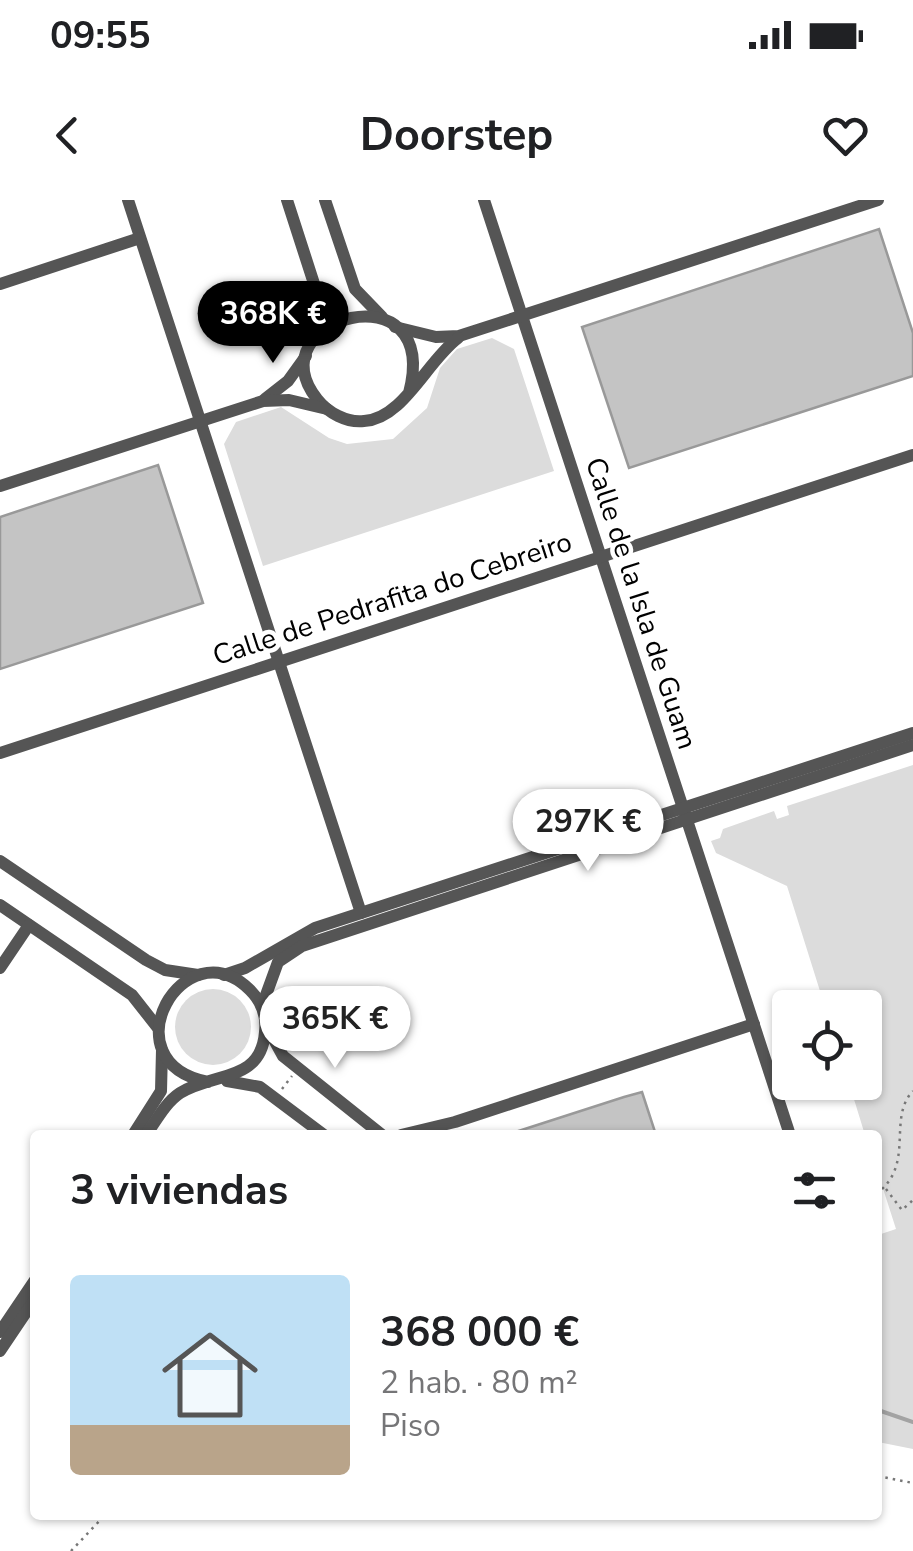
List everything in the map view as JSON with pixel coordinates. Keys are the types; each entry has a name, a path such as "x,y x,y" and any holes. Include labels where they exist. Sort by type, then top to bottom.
{"street":[{"path":"128,200 361,913"},
{"path":"263,401 288,381 314,338 318,296 287,200"},
{"path":"325,200 355,289 389,323 413,355 409,393"},
{"name":"Calle de la Isla de Guam","path":"484,200 788,1130"},
{"path":"314,338 328,326 354,315 436,337 460,336 878,200"},
{"path":"0,284 140,238"},
{"path":"0,486 263,401 289,400 362,422 390,412 409,393 434,356 460,336"},
{"path":"306,356 308,384 327,409"},
{"name":"Calle de Pedrafita do Cebreiro","path":"0,753 913,454"},
{"path":"262,1006 278,962 302,946 913,733"},
{"path":"0,861 165,970 200,976 224,975 245,968 301,934 361,913 913,745"},
{"path":"0,906 132,995 158,1028"},
{"path":"0,968 29,925"},
{"path":"224,975 246,986 262,1006 266,1024 283,1056 376,1130"},
{"path":"136,1130 161,1091 161,1010 174,989 200,976"},
{"path":"150,1130 172,1100 213,1081 235,1076 256,1059 266,1024"},
{"path":"422,1130 754,1024"},
{"path":"162,1048 182,1072 260,1087 317,1130"},
{"path":"445,1130 455,1122"},
{"path":"0,1332 30,1287"},
{"path":"0,1351 30,1307"}],"path":[{"path":"281,1090 292,1076"},
{"path":"913,1090 903,1110 904,1160 896,1178 884,1188 902,1210 913,1200"},
{"path":"882,1477 913,1482"},
{"path":"72,1551 100,1520"}],"shaded area":[{"path":"492,338 514,349 554,471 263,566 224,444 236,422 281,407 329,438 347,444 393,439 427,408 440,368 457,349"},
{"path":"913,765 913,1449 882,1443 882,1234 896,1229 882,1185 882,1130 863,1130 854,1100 882,1100 882,990 820,990 787,886 716,853 711,841 720,838 723,829 774,811 777,819 789,815 787,806"},
{"path":"213,989 240,1000 251,1027 240,1054 213,1065 186,1054 175,1027 186,1000"}],"building":[{"path":"879,229 913,333 913,376 629,468 582,327"},
{"path":"158,465 203,603 0,669 0,517"},
{"path":"642,1092 654,1130 522,1130"}],"waterway":[{"path":"882,1411 913,1422"}]}
